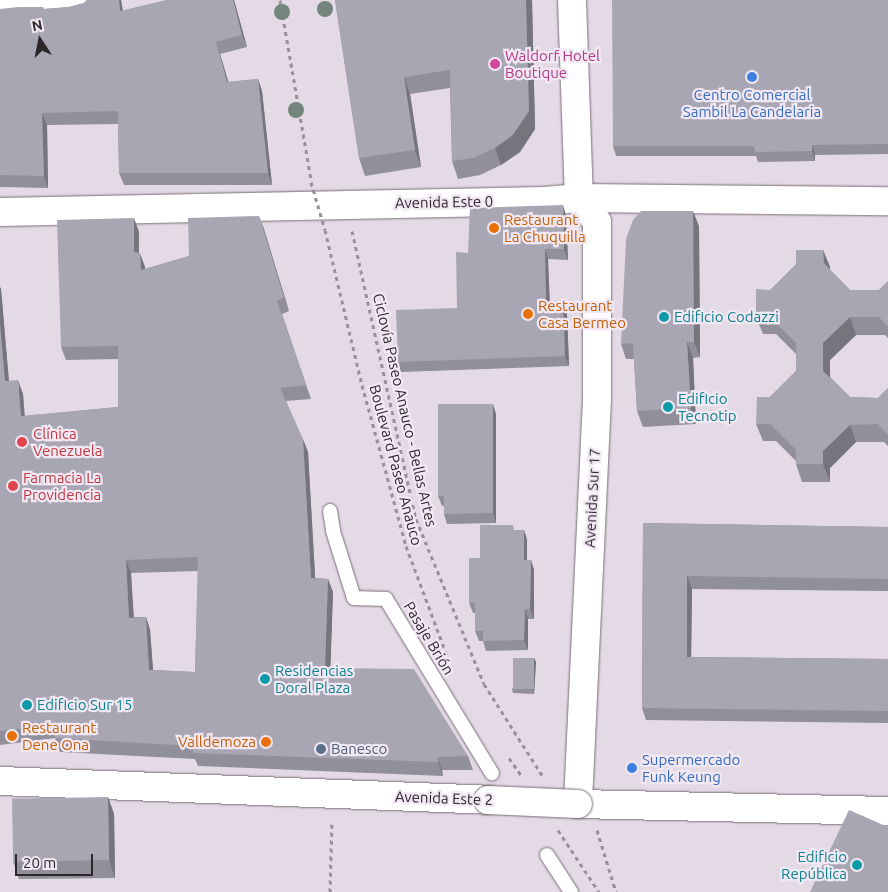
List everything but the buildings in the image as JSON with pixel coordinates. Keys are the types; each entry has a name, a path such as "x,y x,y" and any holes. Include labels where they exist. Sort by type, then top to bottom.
{"street":[{"path":"0,4 73,3 83,0"},
{"path":"572,0 580,198"},
{"name":"Avenida Este 0","path":"0,212 346,203 545,201 580,198 888,201"},
{"name":"Avenida Sur 17","path":"578,804 597,399 597,222 580,198"},
{"name":"Avenida Este 2","path":"0,781 578,804 888,811"}],"lane":[{"name":"Pasaje Brión","path":"330,511 333,531 354,598 386,599 492,773"},
{"path":"547,855 571,892"}],"path":[{"name":"Boulevard Paseo Anauco","path":"280,0 311,182 325,230 362,386 404,537 429,613 453,672 430,672"},
{"name":"Ciclovía Paseo Anauco - Bellas Artes","path":"346,203 416,520 484,684 542,776"},
{"path":"506,754 522,777"},
{"path":"330,892 332,821"},
{"path":"555,826 599,892"},
{"path":"596,827 616,892"}],"place":[{"name":"Waldorf Hotel Boutique","path":"495,64"},
{"name":"Centro Comercial Sambil La Candelaria","path":"752,77"},
{"name":"Restaurant La Chuquilla","path":"494,228"},
{"name":"Restaurant Casa Bermeo","path":"528,314"},
{"name":"Edificio Codazzi","path":"664,317"},
{"name":"Edificio Tecnotip","path":"668,407"},
{"name":"Clínica Venezuela","path":"22,442"},
{"name":"Farmacia La Providencia","path":"13,486"},
{"name":"Residencias Doral Plaza","path":"265,679"},
{"name":"Edificio Sur 15","path":"27,705"},
{"name":"Restaurant Dene Ona","path":"12,736"},
{"name":"Valldemoza","path":"266,742"},
{"name":"Banesco","path":"321,749"},
{"name":"Supermercado Funk Keung","path":"632,768"},
{"name":"Edificio República","path":"857,865"}]}
